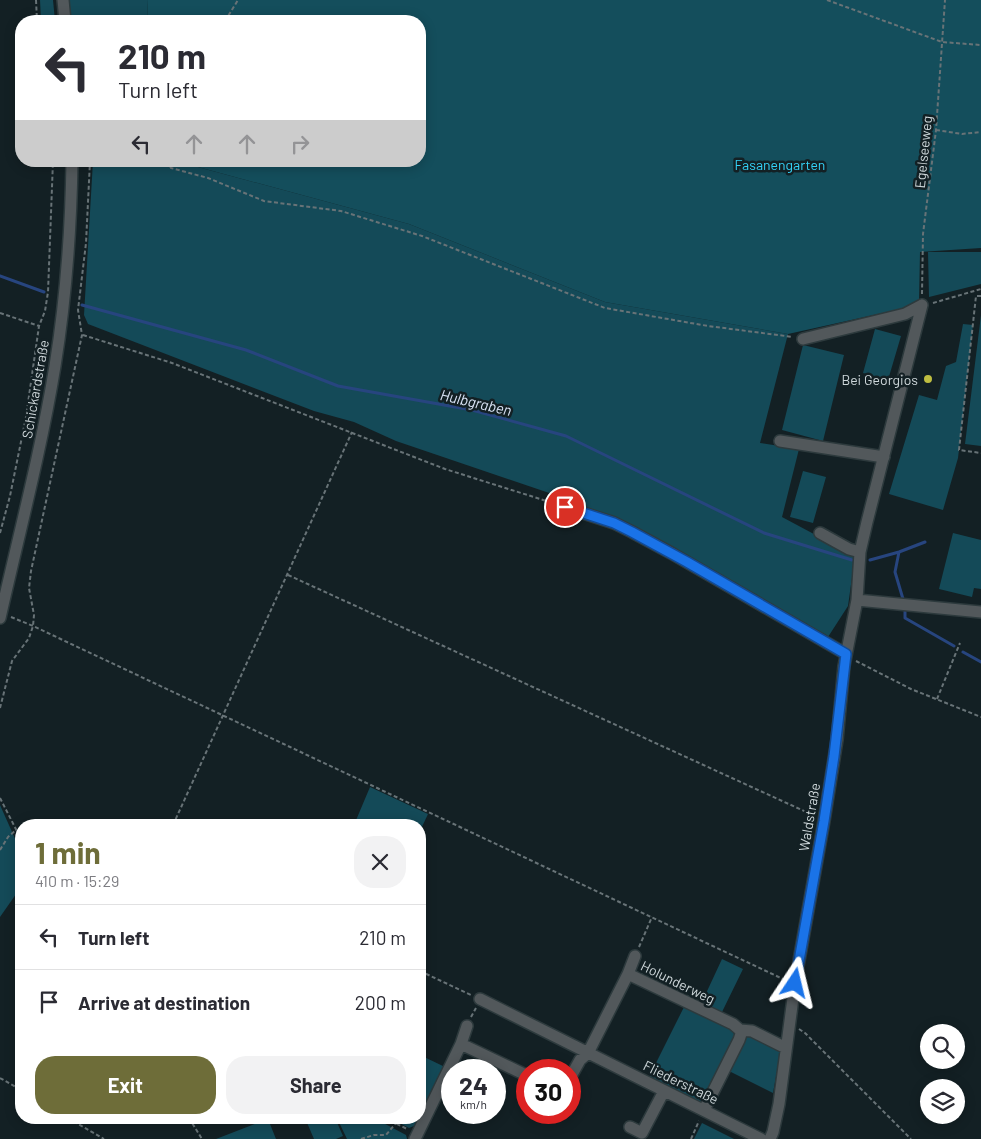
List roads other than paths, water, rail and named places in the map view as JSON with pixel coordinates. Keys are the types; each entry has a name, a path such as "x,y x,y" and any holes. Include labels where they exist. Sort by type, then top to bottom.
{"street":[{"path":"63,0 64,15"},
{"name":"Schickardstraße","path":"1,616 36,465 55,365 67,266 72,167"},
{"name":"Waldstraße","path":"786,1048 795,983 837,740 846,654 857,600 860,552 922,305 905,314 803,339"},
{"path":"780,441 884,457"},
{"path":"565,507 638,531 688,563 846,654"},
{"path":"820,534 849,549 860,552"},
{"path":"857,600 981,612"},
{"path":"628,974 635,956"},
{"name":"Holunderweg","path":"588,1053 628,974 733,1024 740,1030 752,1031 786,1048"},
{"name":"Fliederstraße","path":"480,999 761,1139"},
{"path":"426,1122 461,1044 467,1026"},
{"path":"704,1110 739,1040 740,1030"},
{"path":"461,1044 516,1070"},
{"path":"770,1139 779,1104 786,1048"},
{"path":"581,1059 588,1053"},
{"path":"630,1127 642,1133 664,1091"},
{"path":"419,1138 425,1124"}],"waterway":[{"name":"Hulbgraben","path":"0,276 44,292"},
{"name":"Hulbgraben","path":"82,305 246,350 338,386 472,410 566,436 764,533 852,560"},
{"name":"Hulbgraben","path":"870,560 925,542"},
{"path":"899,552 895,572 903,599"},
{"path":"905,611 905,618 954,646"},
{"path":"963,652 981,662"}],"place":[{"name":"Bei Georgios","path":"928,379"}],"park label":[{"name":"Fasanengarten","path":"780,164"}]}
